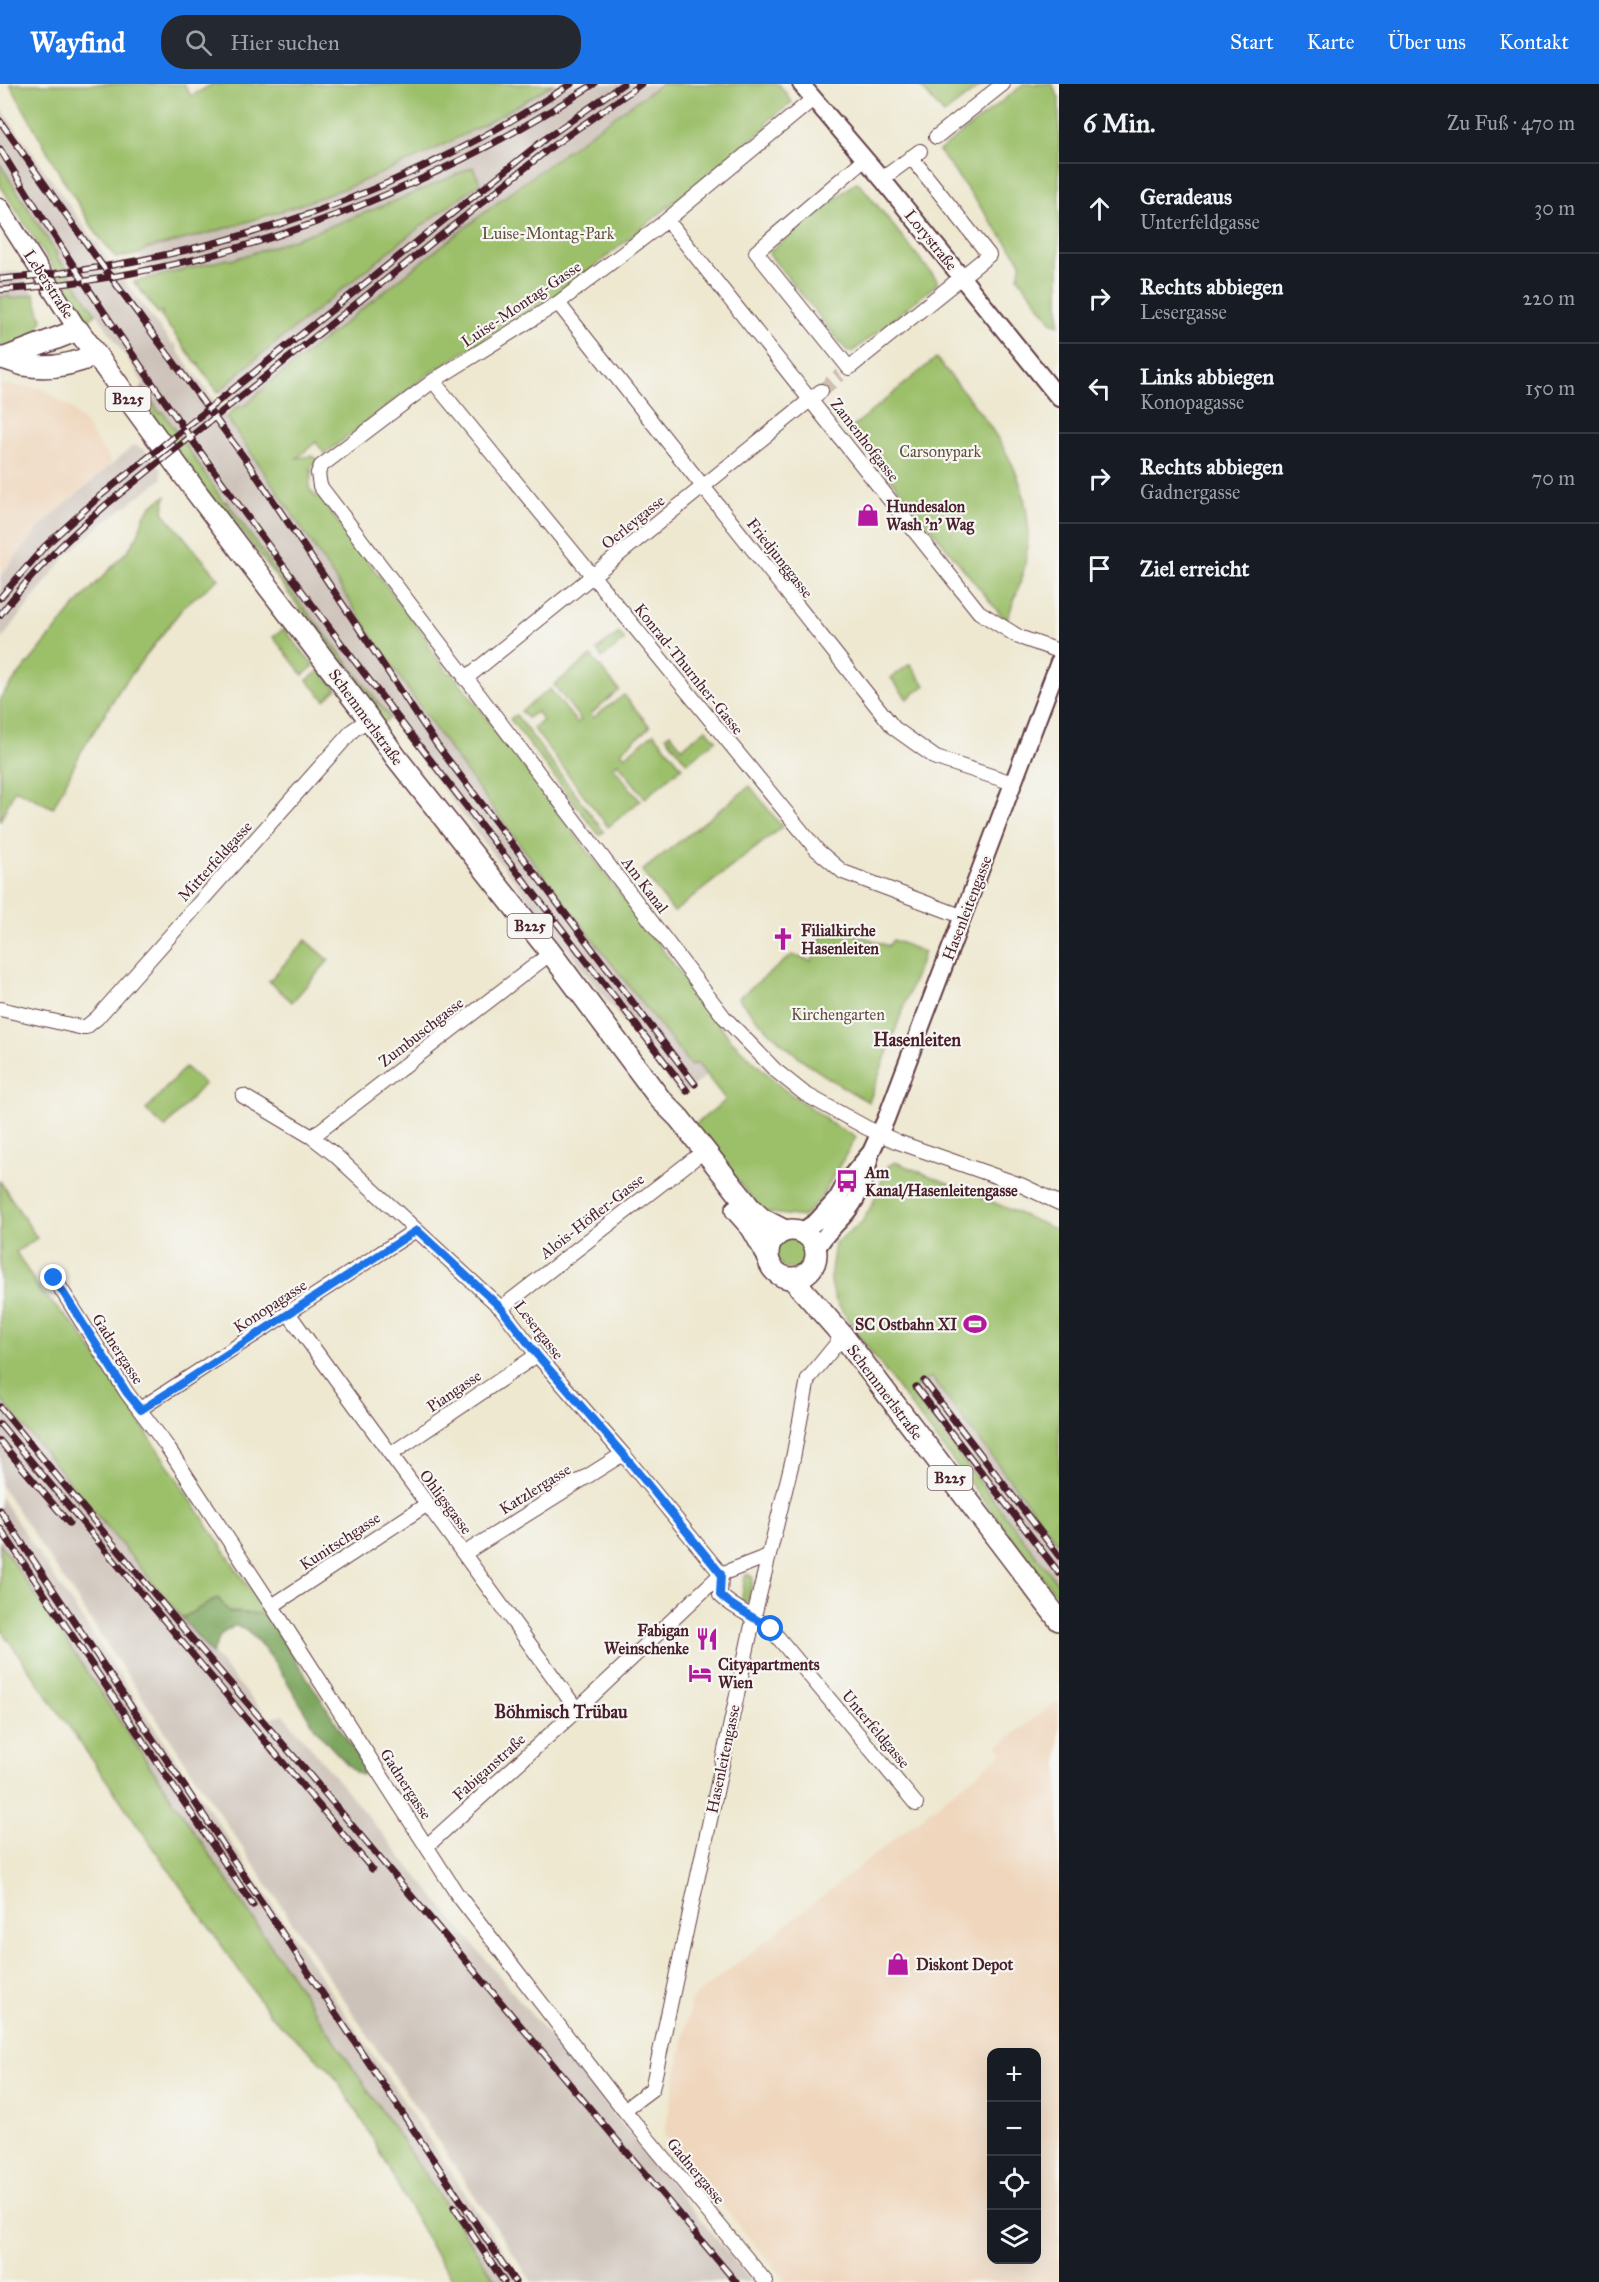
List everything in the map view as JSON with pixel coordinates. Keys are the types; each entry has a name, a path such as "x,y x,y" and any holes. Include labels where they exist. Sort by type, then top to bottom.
{"main road":[{"name":"Leberstraße","path":"0,208 78,330"},
{"name":"Schemmerlstraße","path":"78,330 197,493 369,719 394,756 551,953 660,1099 679,1118 698,1155 752,1228 768,1256"},
{"path":"2,358 78,330"},
{"path":"2,358 33,366 56,367 95,355"},
{"name":"Schemmerlstraße","path":"698,1155 762,1219 793,1231"},
{"path":"768,1256 773,1240 793,1231"},
{"name":"B225","path":"793,1231 813,1242 816,1250"},
{"path":"801,1274 816,1257 816,1250"},
{"name":"B225","path":"768,1256 775,1271 784,1276 801,1274"},
{"name":"Schemmerlstraße","path":"801,1274 843,1336 1059,1620"}],"street":[{"name":"Lorystraße","path":"801,84 882,179 1059,398"},
{"path":"936,138 1003,84"},
{"name":"Luise-Montag-Gasse","path":"327,461 433,381 558,303 667,220 813,99"},
{"path":"865,159 756,252 845,372 989,255 915,154 882,179"},
{"name":"Zamenhofgasse","path":"667,220 816,394 979,612 1019,637 1059,651"},
{"name":"Friedjunggasse","path":"558,303 894,728 936,758 1013,783"},
{"name":"Konrad-Thurnher-Gasse","path":"433,381 817,850 843,872 964,917"},
{"name":"Oerleygasse","path":"465,679 816,394"},
{"name":"Am Kanal","path":"327,461 318,473 320,486 717,1009 744,1040 775,1070 805,1094 880,1134 1021,1185 1059,1203"},
{"name":"Hasenleitengasse","path":"793,1231 817,1221 828,1210 870,1152 880,1134 1059,662"},
{"name":"Mitterfeldgasse","path":"0,1009 72,1026 86,1027 97,1018 353,730 369,719"},
{"name":"Zumbuschgasse","path":"312,1137 551,953"},
{"name":"Lesergasse","path":"243,1096 312,1137 335,1155 501,1308 537,1355 623,1454 721,1574"},
{"name":"Hasenleitengasse","path":"816,1250 826,1233 855,1200 867,1172 870,1152"},
{"name":"Alois-Höfler-Gasse","path":"501,1308 698,1155"},
{"name":"Konopagasse","path":"141,1410 417,1230"},
{"name":"Gadnergasse","path":"54,1278 127,1393 141,1410 272,1606 457,1894 624,2110 766,2282"},
{"name":"Ohligsgasse","path":"289,1314 577,1710"},
{"name":"Hasenleitengasse","path":"624,2110 652,2089 754,1616 793,1458 808,1379 843,1336"},
{"name":"Piangasse","path":"391,1454 537,1355"},
{"name":"Katzlergasse","path":"465,1553 623,1454"},
{"name":"Kunitschgasse","path":"272,1606 426,1504"},
{"name":"Fabiganstraße","path":"427,1846 577,1710 721,1574 768,1556"},
{"name":"Unterfeldgasse","path":"721,1574 720,1595 731,1606 754,1616 771,1629 916,1804"}],"shaded area":[{"path":"553,84 661,84 553,159 267,385 246,405 234,409 220,391 241,371 408,236 480,183 473,167 344,222 231,260 148,277 139,254 146,249 258,221 375,178 458,140"},
{"path":"0,106 95,242 97,241 100,249 172,344 174,343 256,458 414,698 485,798 524,850 707,1075 681,1096 284,582 285,580 198,463 196,464 196,460 163,412 160,414 141,386 144,384 62,261 59,262 55,256 57,254 0,164"},
{"path":"19,271 34,294 10,299 9,296 0,297 0,273"},
{"path":"0,385 42,388 71,408 79,419 81,418 112,463 42,524 0,575"},
{"path":"134,445 145,450 161,469 162,479 102,524 66,556 0,641 0,576 42,524"},
{"path":"930,1377 1059,1544 1059,1585 910,1392"},
{"path":"0,1395 121,1545 243,1689 268,1717 284,1715 752,2282 532,2282 0,1484"},
{"path":"0,1496 524,2282 497,2282 0,1543"},
{"path":"1059,1700 1059,2282 786,2282 664,2135 691,2000 1003,1753 998,1746"}],"green space":[{"path":"10,84 184,84 191,96 213,84 553,84 456,139 357,184 253,220 146,249 139,254 116,258 96,233 61,176"},
{"name":"Luise-Montag-Park","path":"661,84 779,84 792,102 766,123 768,126 584,275 552,298 430,373 325,454 316,442 297,458 311,456 318,459 310,470 312,471 309,488 315,496 319,497 430,643 428,645 449,674 452,672 731,1040 782,1088 827,1119 826,1121 856,1137 820,1199 803,1217 763,1212 693,1126 726,1100 697,1063 691,1066 471,779 414,698 226,417 234,409 246,405 267,385 510,193"},
{"path":"918,84 983,84 944,114"},
{"path":"1024,84 1052,84 1059,98 1059,325 1053,323 1018,277 1021,262 939,151"},
{"path":"0,164 57,254 59,262 61,261 96,314 87,321 0,185"},
{"path":"473,167 480,183 408,236 218,392 199,363 197,364 160,315 162,311 158,313 134,282 227,259 231,260 293,240 414,193"},
{"path":"856,182 937,280 937,284 852,352 848,352 769,254"},
{"path":"34,294 42,319 37,332 41,337 22,344 0,347 0,297 9,296 11,299"},
{"name":"Carsonypark","path":"936,358 994,433 1010,459 1021,486 1027,515 1028,546 1021,580 1007,619 1001,615 850,429"},
{"path":"143,389 160,413 163,412 224,502 226,501 284,582 377,701 376,703 378,702 390,718 382,723 362,696 364,694 240,529 221,506 218,508 137,393"},
{"path":"166,496 163,512 219,579 185,605 120,689 81,752 53,808 15,789 0,821 0,698 76,605 129,549 138,535 144,516 152,505"},
{"path":"284,629 314,666 303,675 273,637"},
{"path":"619,633 625,640 602,658 597,650"},
{"path":"591,656 619,690 591,714 593,718 624,695 650,727 621,751 625,756 654,733 682,767 645,798 618,763 613,766 640,801 608,827 533,728 543,721 537,712 527,718 521,711 550,689 577,723 581,720 554,685"},
{"path":"910,664 925,685 907,699 891,678"},
{"path":"320,670 337,689 325,700 307,680"},
{"path":"516,715 604,832 599,835 510,719"},
{"path":"706,729 716,740 687,763 666,736 670,733 682,748"},
{"path":"750,786 782,827 674,912 642,871"},
{"name":"Kirchengarten","path":"827,923 888,946 893,940 924,952 869,1102 798,1056 767,1029 738,998 792,955 811,961"},
{"path":"306,940 329,960 292,1002 269,981"},
{"path":"185,1067 204,1084 165,1128 146,1110"},
{"name":"SC Ostbahn XI","path":"895,1162 1059,1231 1059,1544 931,1377 910,1392 1059,1585 1059,1599 918,1415 851,1325 835,1299 830,1278 835,1243 862,1222 872,1205 888,1166"},
{"path":"0,1181 37,1238 16,1252 41,1292 79,1330 266,1614 229,1612 218,1598 182,1618 0,1398"},
{"path":"792,1237 803,1242 808,1253 803,1264 792,1269 781,1264 776,1253 781,1242"},
{"path":"0,1543 497,2282 455,2282 434,2252 364,2123 330,2070 271,2016 0,1628"},
{"path":"749,1574 753,1578 748,1602 741,1603 745,1575"},
{"path":"218,1598 229,1612 266,1614 365,1767 362,1775 356,1773 315,1728 270,1656 248,1632 236,1625 221,1634 212,1654 182,1618"}],"tunnel":[{"path":"821,391 840,375"}],"railway":[{"path":"0,279 77,271 152,258 226,240 298,218 368,191 437,160 505,124 571,84"},
{"path":"0,290 79,282 157,268 234,249 310,224 384,196 456,162 526,125 594,84"},
{"path":"0,598 45,546 100,496 545,139 623,84"},
{"path":"0,615 50,556 107,504 551,147 641,84"},
{"path":"0,121 96,257 246,460 437,745 695,1084"},
{"path":"0,149 78,272 159,393 244,512 419,745 687,1091"},
{"path":"924,1381 1059,1556"},
{"path":"916,1387 1059,1573"},
{"path":"0,1407 186,1632 308,1773 736,2282"},
{"path":"0,1424 372,1869"},
{"path":"0,1441 69,1523"},
{"path":"0,1510 515,2282"},
{"path":"0,1528 253,1905"},
{"path":"454,2207 504,2282"}],"place":[{"name":"Hundesalon Wash 'n' Wag","path":"868,515"},
{"name":"Filialkirche Hasenleiten","path":"783,939"},
{"name":"Am Kanal/Hasenleitengasse","path":"847,1181"},
{"name":"SC Ostbahn XI","path":"975,1324"},
{"name":"Fabigan Weinschenke","path":"707,1639"},
{"name":"Cityapartments Wien","path":"700,1673"},
{"name":"Diskont Depot","path":"898,1964"}],"district":[{"name":"Hasenleiten","path":"917,1040"},
{"name":"Böhmisch Trübau","path":"561,1712"}],"route":[{"path":"54,1278 127,1393 141,1410 417,1230 501,1308 537,1355 623,1454 721,1574 720,1595 731,1606 754,1616 771,1629"}]}
